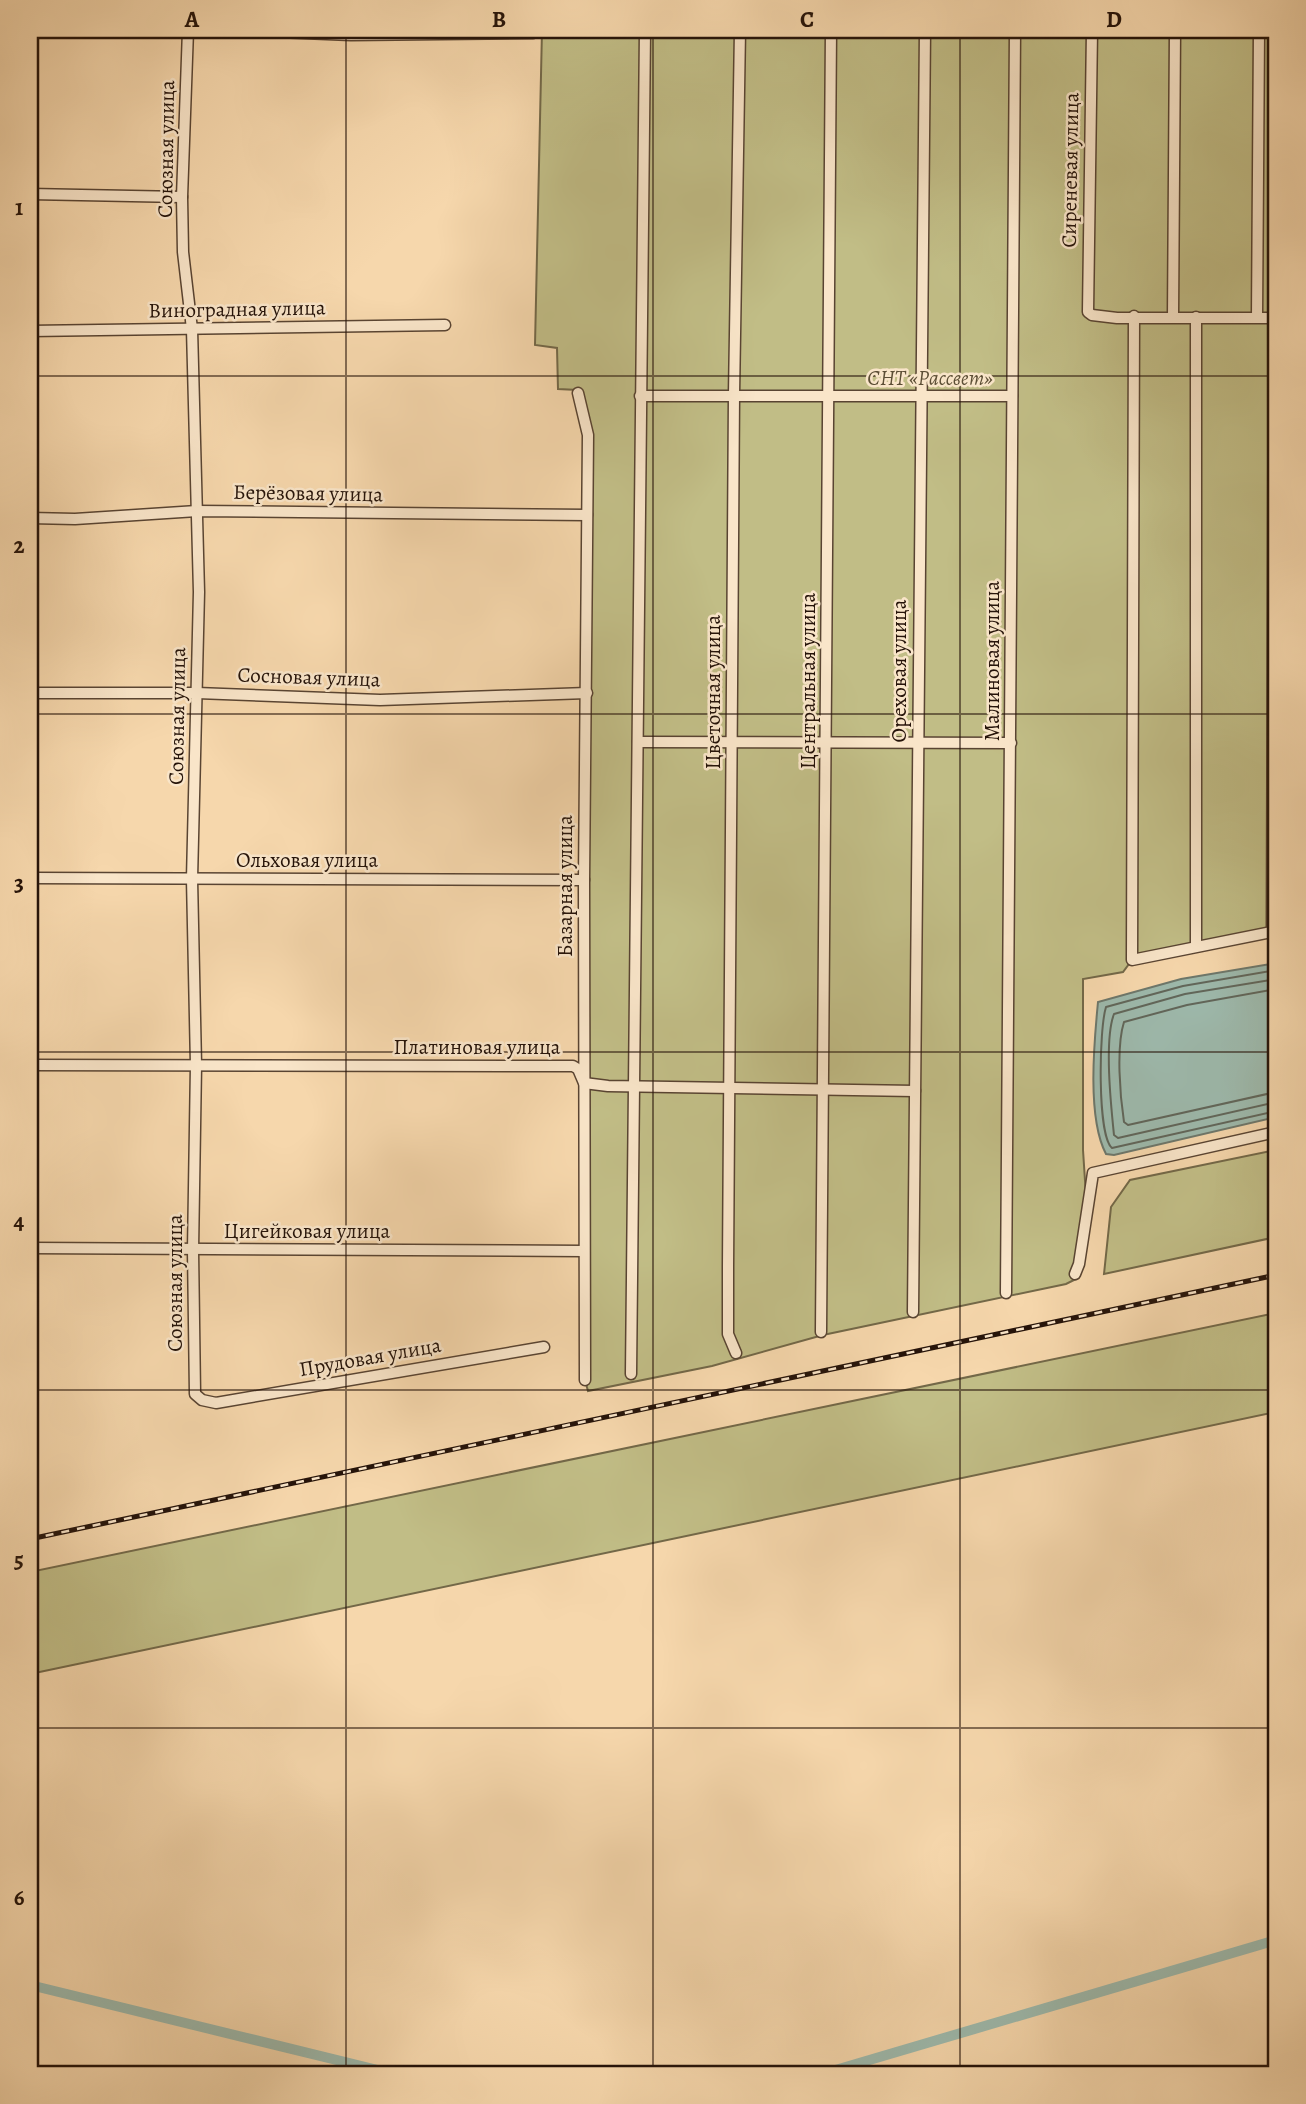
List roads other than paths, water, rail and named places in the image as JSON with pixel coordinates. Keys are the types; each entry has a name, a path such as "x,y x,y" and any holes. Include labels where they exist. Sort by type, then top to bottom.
{"street":[{"name":"Союзная улица","path":"188,30 182,197 183,252 192,329 199,608 192,879 196,1065 193,1250 195,1394 202,1401"},
{"path":"232,30 351,35 536,32"},
{"path":"631,1374 645,30"},
{"name":"Цветочная улица","path":"736,1353 728,1334 734,395 740,30"},
{"name":"Центральная улица","path":"821,1332 831,30"},
{"name":"Ореховая улица","path":"913,1312 925,30"},
{"name":"Малиновая улица","path":"1006,1293 1016,30"},
{"name":"Сиреневая улица","path":"1092,30 1088,312 1099,317 1134,316"},
{"path":"1173,317 1175,30"},
{"path":"1257,317 1259,30"},
{"path":"30,194 182,197"},
{"path":"1134,316 1173,317 1275,318 1274,932 1132,960 1134,316"},
{"path":"1196,317 1196,946"},
{"name":"Виноградная улица","path":"30,331 444,325"},
{"name":"Базарная улица","path":"578,393 588,435 584,880 585,1380"},
{"path":"640,396 1012,396"},
{"name":"Берёзовая улица","path":"30,518 75,519 197,511 587,515"},
{"name":"Сосновая улица","path":"30,693 197,693 380,699 587,692"},
{"path":"638,742 1011,743"},
{"name":"Ольховая улица","path":"30,878 584,880"},
{"name":"Платиновая улица","path":"30,1065 572,1066 578,1069 584,1083 635,1087 915,1091"},
{"path":"1075,1274 1079,1264 1093,1173 1276,1132"},
{"name":"Цигейковая улица","path":"30,1248 584,1251"},
{"name":"Прудовая улица","path":"202,1401 216,1403 544,1347"}],"water":[{"path":"1276,963 1276,1117 1114,1155 1106,1154 1100,1139 1094,1101 1098,1002 1181,979"}],"waterway":[{"path":"822,2074 1276,1940"},
{"path":"30,1985 394,2074"}],"railway":[{"path":"30,1539 1276,1275"}],"park label":[{"name":"СНТ «Рассвет»","path":"930,378"}]}
